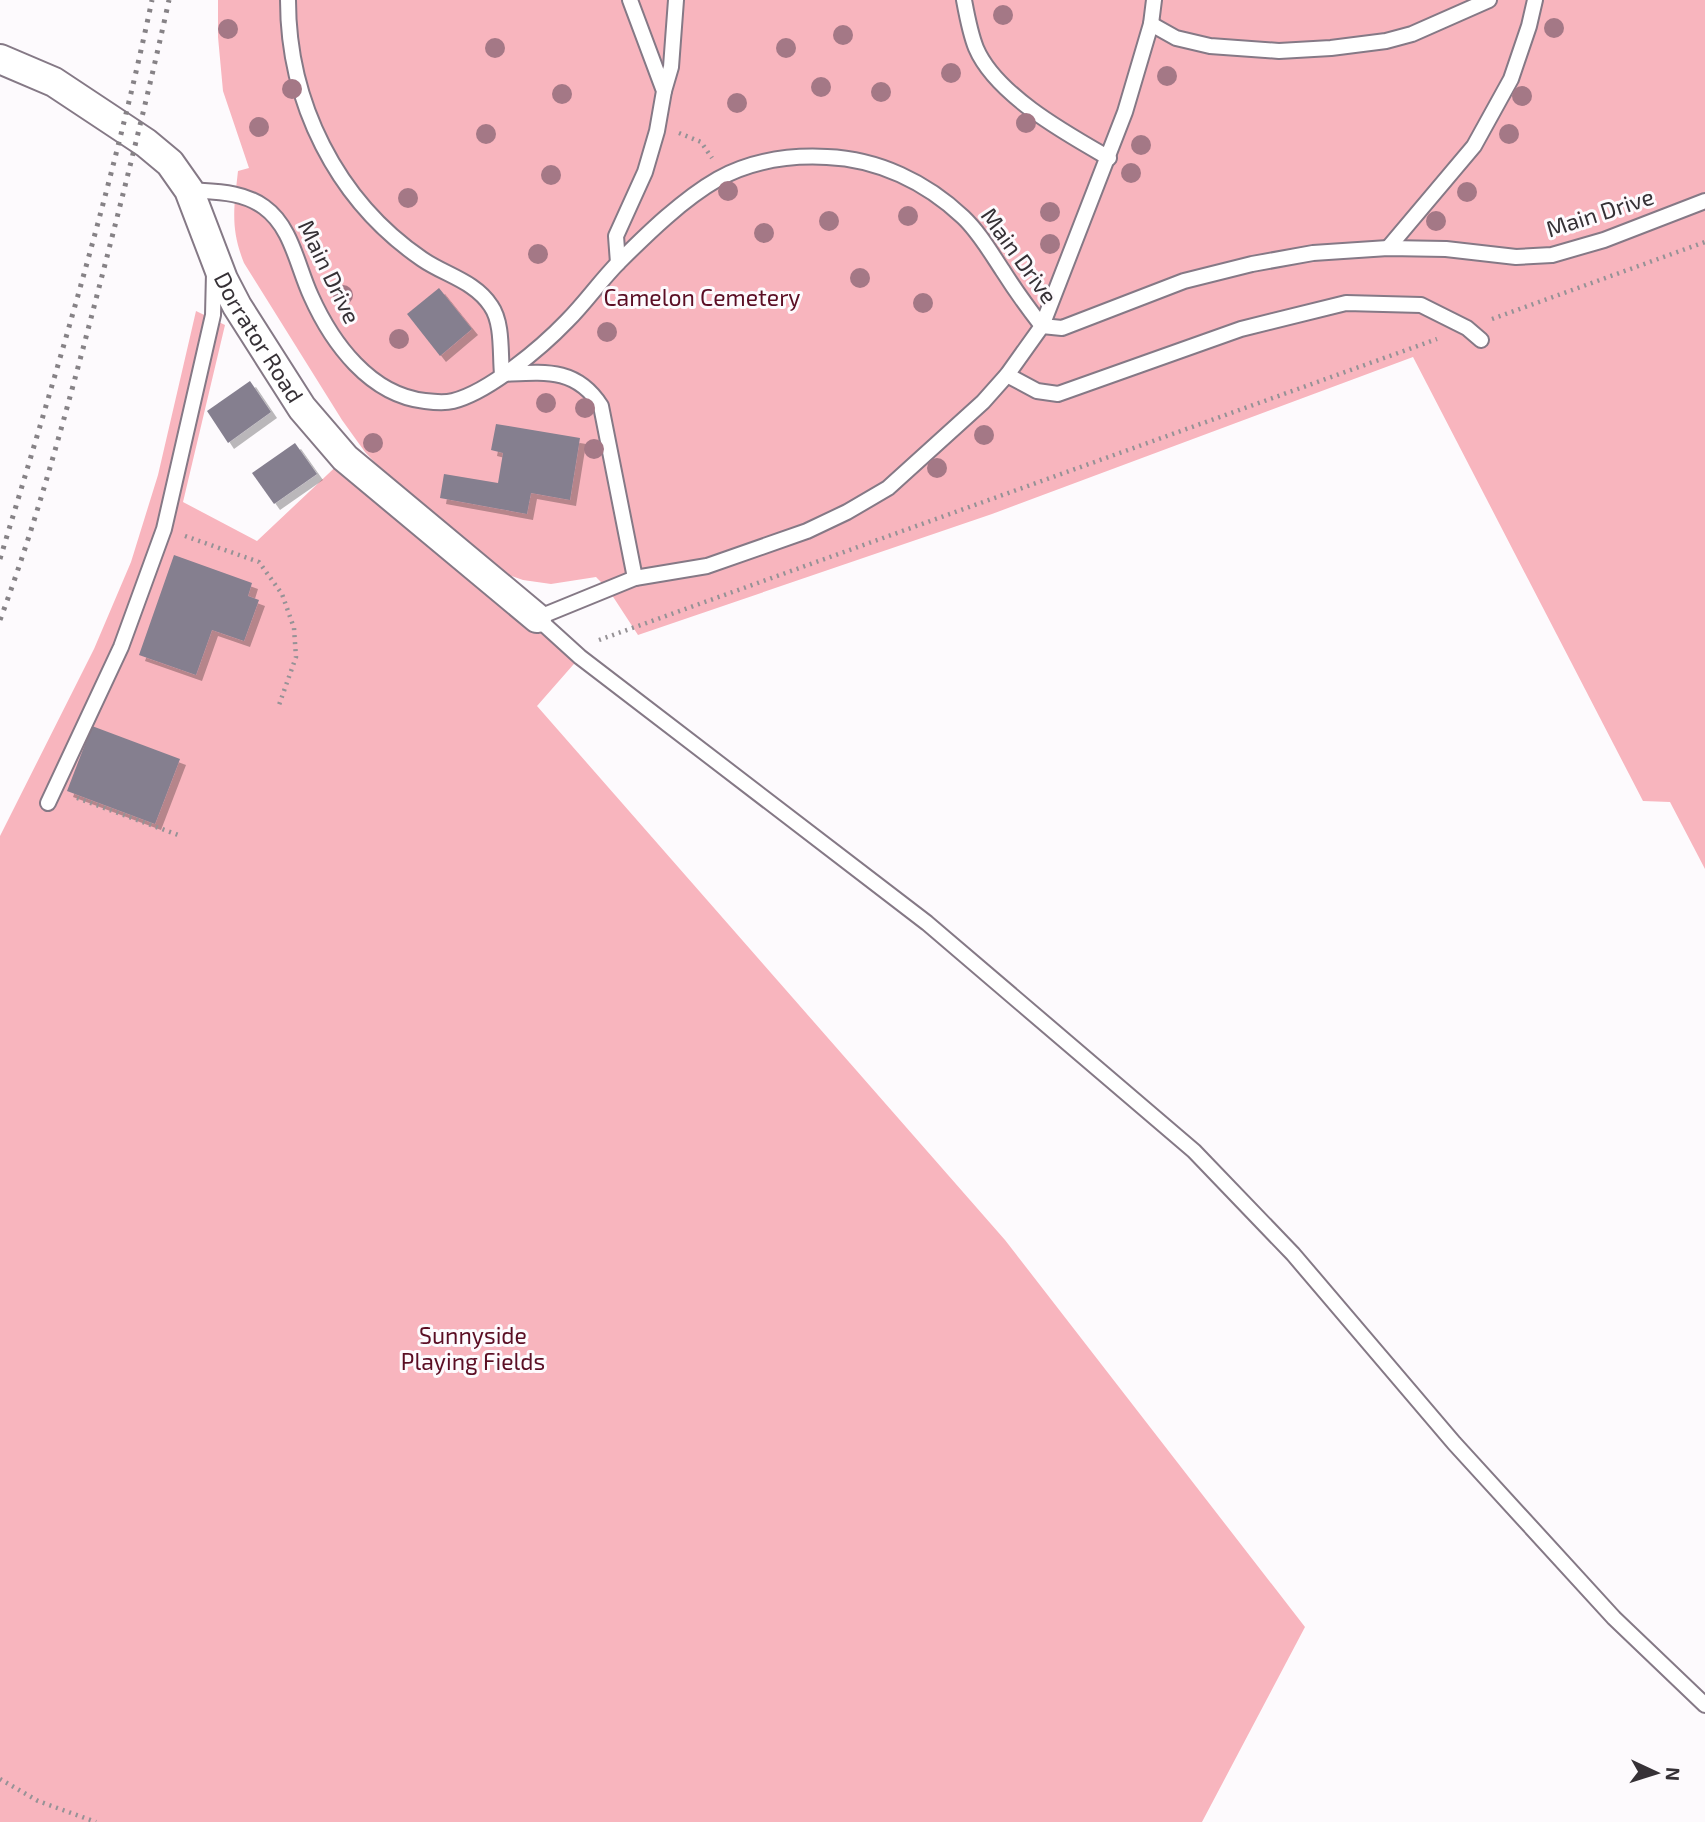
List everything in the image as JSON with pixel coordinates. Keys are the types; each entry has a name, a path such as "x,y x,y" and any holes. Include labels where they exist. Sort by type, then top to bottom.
{"street":[{"name":"Dorrator Road","path":"0,59 54,82 146,143 170,163 189,190 237,306 302,408 345,458 537,618"}],"lane":[{"path":"288,0 288,32 295,74 307,114 338,175 363,207 391,234 423,260 454,275 480,293 493,308 498,329 502,374 542,372 573,379 593,394 601,406 635,578"},
{"path":"630,0 664,91"},
{"path":"618,262 615,236 645,172 657,131 671,67 676,0"},
{"path":"964,0 977,50 994,76 1055,127 1109,158"},
{"path":"1154,0 1151,24 1136,78 1109,158 1042,326 1007,375 983,402 888,488 848,512 807,531 707,566 635,578 537,618 572,650 927,923 1194,1151 1293,1254 1454,1443 1595,1597 1705,1705"},
{"path":"1151,24 1176,38 1210,46 1279,51 1331,48 1386,41 1412,34 1489,0"},
{"path":"1388,248 1474,146 1511,79 1535,0"},
{"name":"Main Drive","path":"189,190 235,193 265,207 279,222 324,321 346,353 379,386 404,398 428,402 452,401 476,392 536,351 568,321 618,262 696,193 720,178 757,164 806,156 857,160 882,167 906,177 934,194 963,217 979,236 1042,326 1062,328 1184,281 1252,264 1313,253 1388,248 1446,249 1516,257 1552,255 1604,240 1705,201"},
{"path":"51,796 121,647 164,528 213,316 214,254"},
{"path":"1007,375 1037,391 1058,394 1241,329 1346,303 1421,305 1467,328 1481,340"}],"path":[{"path":"657,131 688,135 701,142 720,178"},
{"path":"572,650 1705,242"},
{"path":"164,528 258,562 282,594 294,628 296,657 279,705"},
{"path":"51,796 181,836"},
{"path":"0,1779 38,1801 96,1822"}],"green space":[{"name":"Camelon Cemetery","path":"218,0 1705,0 1705,869 1670,802 1643,801 1413,357 992,514 638,635 608,589 596,577 551,584 523,580 497,571 413,503 365,452 342,420 244,263 235,228 234,207 238,171 249,168 223,91"},
{"name":"Sunnyside Playing Fields","path":"196,311 225,325 183,502 257,541 345,458 580,657 537,706 1005,1240 1305,1627 1202,1822 0,1822 0,836 94,649 131,562 158,475"}],"building":[{"path":"439,288 472,329 440,356 407,314"},
{"path":"250,381 271,412 228,443 207,411"},
{"path":"496,424 580,438 570,500 531,493 527,514 440,498 444,474 498,483 503,453 491,450"},
{"path":"295,443 317,474 274,504 252,473"},
{"path":"174,555 252,583 248,596 259,600 244,641 212,630 196,675 139,655"},
{"path":"92,726 180,759 155,824 67,791"}],"railway":[{"path":"0,559 101,211 152,0"},
{"path":"0,620 35,517 76,376 169,0"}]}
